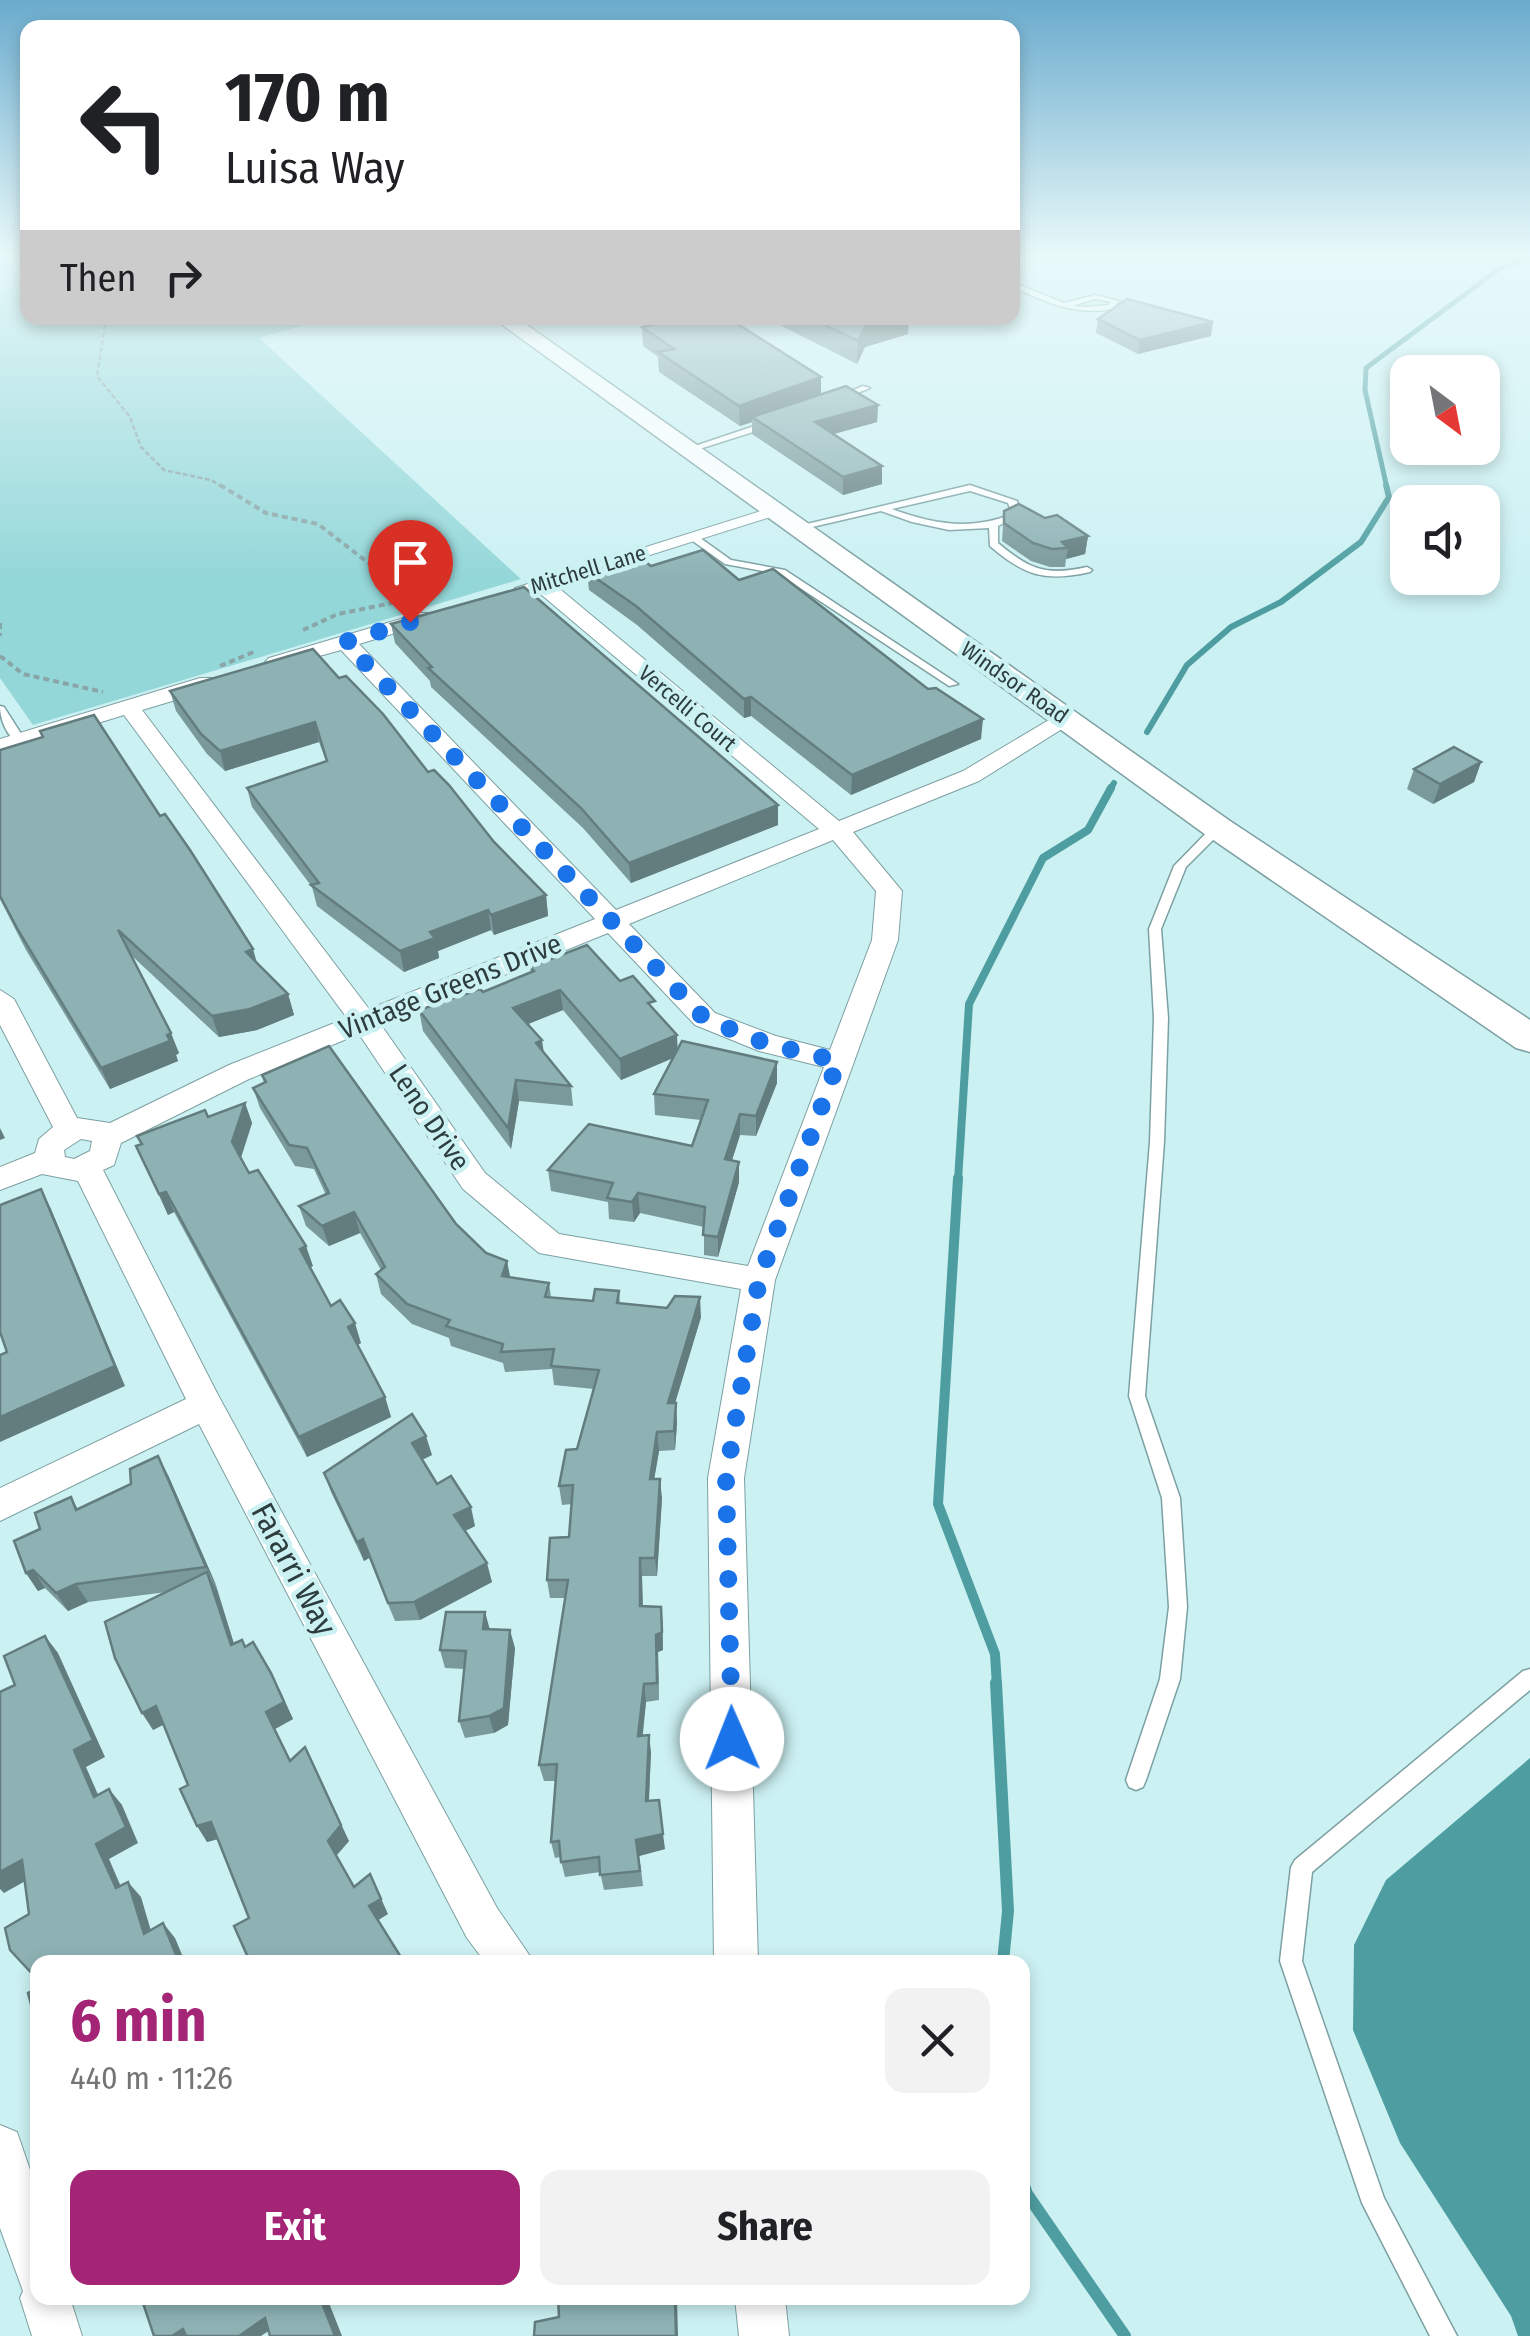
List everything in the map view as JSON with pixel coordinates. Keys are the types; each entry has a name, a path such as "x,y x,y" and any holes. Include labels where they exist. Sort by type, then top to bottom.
{"main road":[{"name":"Windsor Road","path":"564,361 1218,828 1530,1040"}],"street":[{"name":"Mitchell Lane","path":"505,594 692,538 785,520"},
{"name":"Vercelli Court","path":"540,583 856,847 890,891 885,940 759,1280 726,1478 736,1955"},
{"path":"10,743 122,700 452,610"},
{"path":"345,642 705,1019 768,1044 838,1061"},
{"name":"Leno Drive","path":"122,700 363,1021 474,1181 550,1245 759,1280"},
{"name":"Vintage Greens Drive","path":"108,1137 239,1072 970,776 1067,719"},
{"path":"0,999 69,1130"},
{"path":"88,1127 108,1137 103,1157 87,1168 58,1170 47,1160 48,1147 69,1130 88,1127"},
{"path":"0,1179 47,1160"},
{"name":"Fararri Way","path":"87,1168 206,1405 482,1923 507,1955"},
{"path":"0,1505 206,1405"},
{"path":"0,2149 30,2247"},
{"path":"47,2305 56,2336"},
{"path":"761,2305 764,2336"}],"lane":[{"path":"825,402 866,388"},
{"path":"687,450 778,420"},
{"path":"785,520 882,508 953,490 982,490 1012,501 1017,515 994,527 957,529 909,519 882,508"},
{"path":"994,527 993,544 1022,569 1057,577 1086,570"},
{"name":"Windsor Road","path":"692,538 728,562 782,572 953,684"},
{"path":"0,709 10,743"},
{"path":"1136,1780 1170,1680 1178,1607 1171,1498 1137,1396 1158,1124 1161,1018 1156,929 1180,866 1218,828"},
{"path":"1444,2336 1374,2203 1290,1961 1302,1868 1530,1678"}],"path":[{"path":"99,361 97,376 129,414 140,434 141,447 164,470 211,480 266,513 318,524 342,547 380,572 416,587 416,592 403,601 338,614 302,631"},
{"path":"0,623 0,636"},
{"path":"0,656 11,669 23,674 122,700"}],"shaded area":[{"path":"0,361 284,361 521,579 33,725 0,678"},
{"path":"1530,1758 1530,2336 1518,2336 1511,2316 1400,2143 1353,2030 1354,1945 1386,1880"}],"building":[{"path":"672,361 796,361 821,377 739,406"},
{"path":"846,386 878,405 815,422 882,466 843,477 752,417"},
{"path":"1019,504 1045,518 1057,515 1088,536 1062,542 1068,548 1052,549 1033,543 1004,523 1004,511"},
{"path":"703,550 739,580 773,569 928,689 936,688 983,719 852,775 751,697 744,699 636,606 587,572 639,557 651,566"},
{"path":"524,587 778,805 629,863 581,808 428,668 432,667 391,624"},
{"path":"313,649 339,678 346,676 383,714 428,772 434,770 449,785 494,842 546,895 491,915 488,910 430,932 435,938 400,951 311,885 319,883 247,788 327,761 315,722 220,751 201,734 170,691"},
{"path":"94,715 160,816 165,814 190,850 253,949 246,952 288,994 250,1009 212,1016 118,930 171,1033 167,1035 170,1041 101,1068 0,896 0,750 43,737 40,731"},
{"path":"1454,747 1481,762 1440,784 1414,769"},
{"path":"587,945 620,981 633,976 655,1001 648,1003 677,1035 620,1059 560,990 513,1008 542,1040 536,1043 571,1086 516,1080 508,1128 419,1010 480,989 483,992 534,971 530,967"},
{"path":"682,1041 777,1062 756,1116 740,1114 725,1159 739,1162 718,1237 703,1235 705,1207 638,1193 632,1202 607,1198 613,1183 548,1170 589,1124 692,1146 708,1100 654,1094"},
{"path":"329,1046 456,1224 486,1253 507,1261 502,1276 549,1283 545,1297 593,1301 595,1289 619,1291 617,1303 667,1308 675,1296 700,1297 668,1403 676,1403 674,1431 657,1432 650,1479 660,1479 655,1558 640,1558 640,1606 661,1607 662,1632 656,1635 657,1683 644,1684 638,1736 649,1735 646,1801 659,1800 663,1834 636,1840 640,1871 600,1875 599,1857 561,1862 559,1841 551,1842 557,1764 539,1765 568,1580 547,1580 550,1538 569,1537 573,1485 559,1486 566,1450 577,1449 599,1370 551,1366 554,1349 501,1352 503,1344 446,1326 450,1320 407,1304 376,1274 385,1267 354,1212 322,1226 299,1206 329,1193 307,1148 289,1145 253,1088 266,1082 262,1075"},
{"path":"245,1103 232,1142 249,1173 258,1170 306,1246 300,1249 331,1306 340,1300 355,1323 348,1327 385,1397 299,1437 166,1192 159,1194 136,1146 142,1144 137,1136 205,1110 208,1117"},
{"path":"41,1189 115,1366 0,1417 0,1355 7,1352 0,1332 0,1205"},
{"path":"412,1414 426,1436 412,1443 437,1484 451,1476 471,1507 454,1515 487,1563 414,1602 388,1603 363,1539 357,1542 324,1473"},
{"path":"158,1456 206,1567 76,1584 56,1593 33,1570 26,1573 14,1541 40,1529 35,1513 71,1497 76,1510 131,1484 130,1469"},
{"path":"207,1572 231,1645 242,1640 245,1647 253,1642 284,1702 266,1712 290,1761 305,1747 341,1825 328,1841 354,1887 370,1874 381,1899 369,1906 400,1955 247,1955 234,1926 249,1918 211,1822 197,1826 180,1789 188,1785 156,1706 142,1713 115,1658 105,1622"},
{"path":"446,1612 485,1612 483,1629 510,1630 504,1708 489,1716 459,1721 466,1651 440,1650"},
{"path":"45,1636 93,1740 74,1750 94,1797 109,1789 126,1827 96,1844 116,1888 128,1882 144,1934 163,1923 176,1955 30,1955 30,1971 10,1950 5,1928 29,1914 22,1860 0,1872 0,1692 15,1685 4,1656"},
{"path":"144,2305 323,2305 335,2336 270,2336 265,2318 239,2336 186,2336 183,2329 172,2336 154,2336"},
{"path":"558,2305 675,2305 676,2336 534,2336 535,2322 559,2317"}],"waterway":[{"path":"1375,361 1366,368 1365,390 1387,488"},
{"path":"1147,732 1187,665 1231,627 1281,602 1361,542 1389,497 1386,485"},
{"path":"1110,790 1114,783"},
{"path":"958,1181 969,1004 1043,858 1088,830 1111,788"},
{"path":"958,1178 938,1504 995,1654 997,1686"},
{"path":"996,1683 1008,1911 1004,1955"},
{"path":"1030,2198 1125,2336"}],"route":[{"path":"410,622 345,642 634,940 705,1019 768,1044 838,1061 759,1280 726,1478 732,1739"}]}
